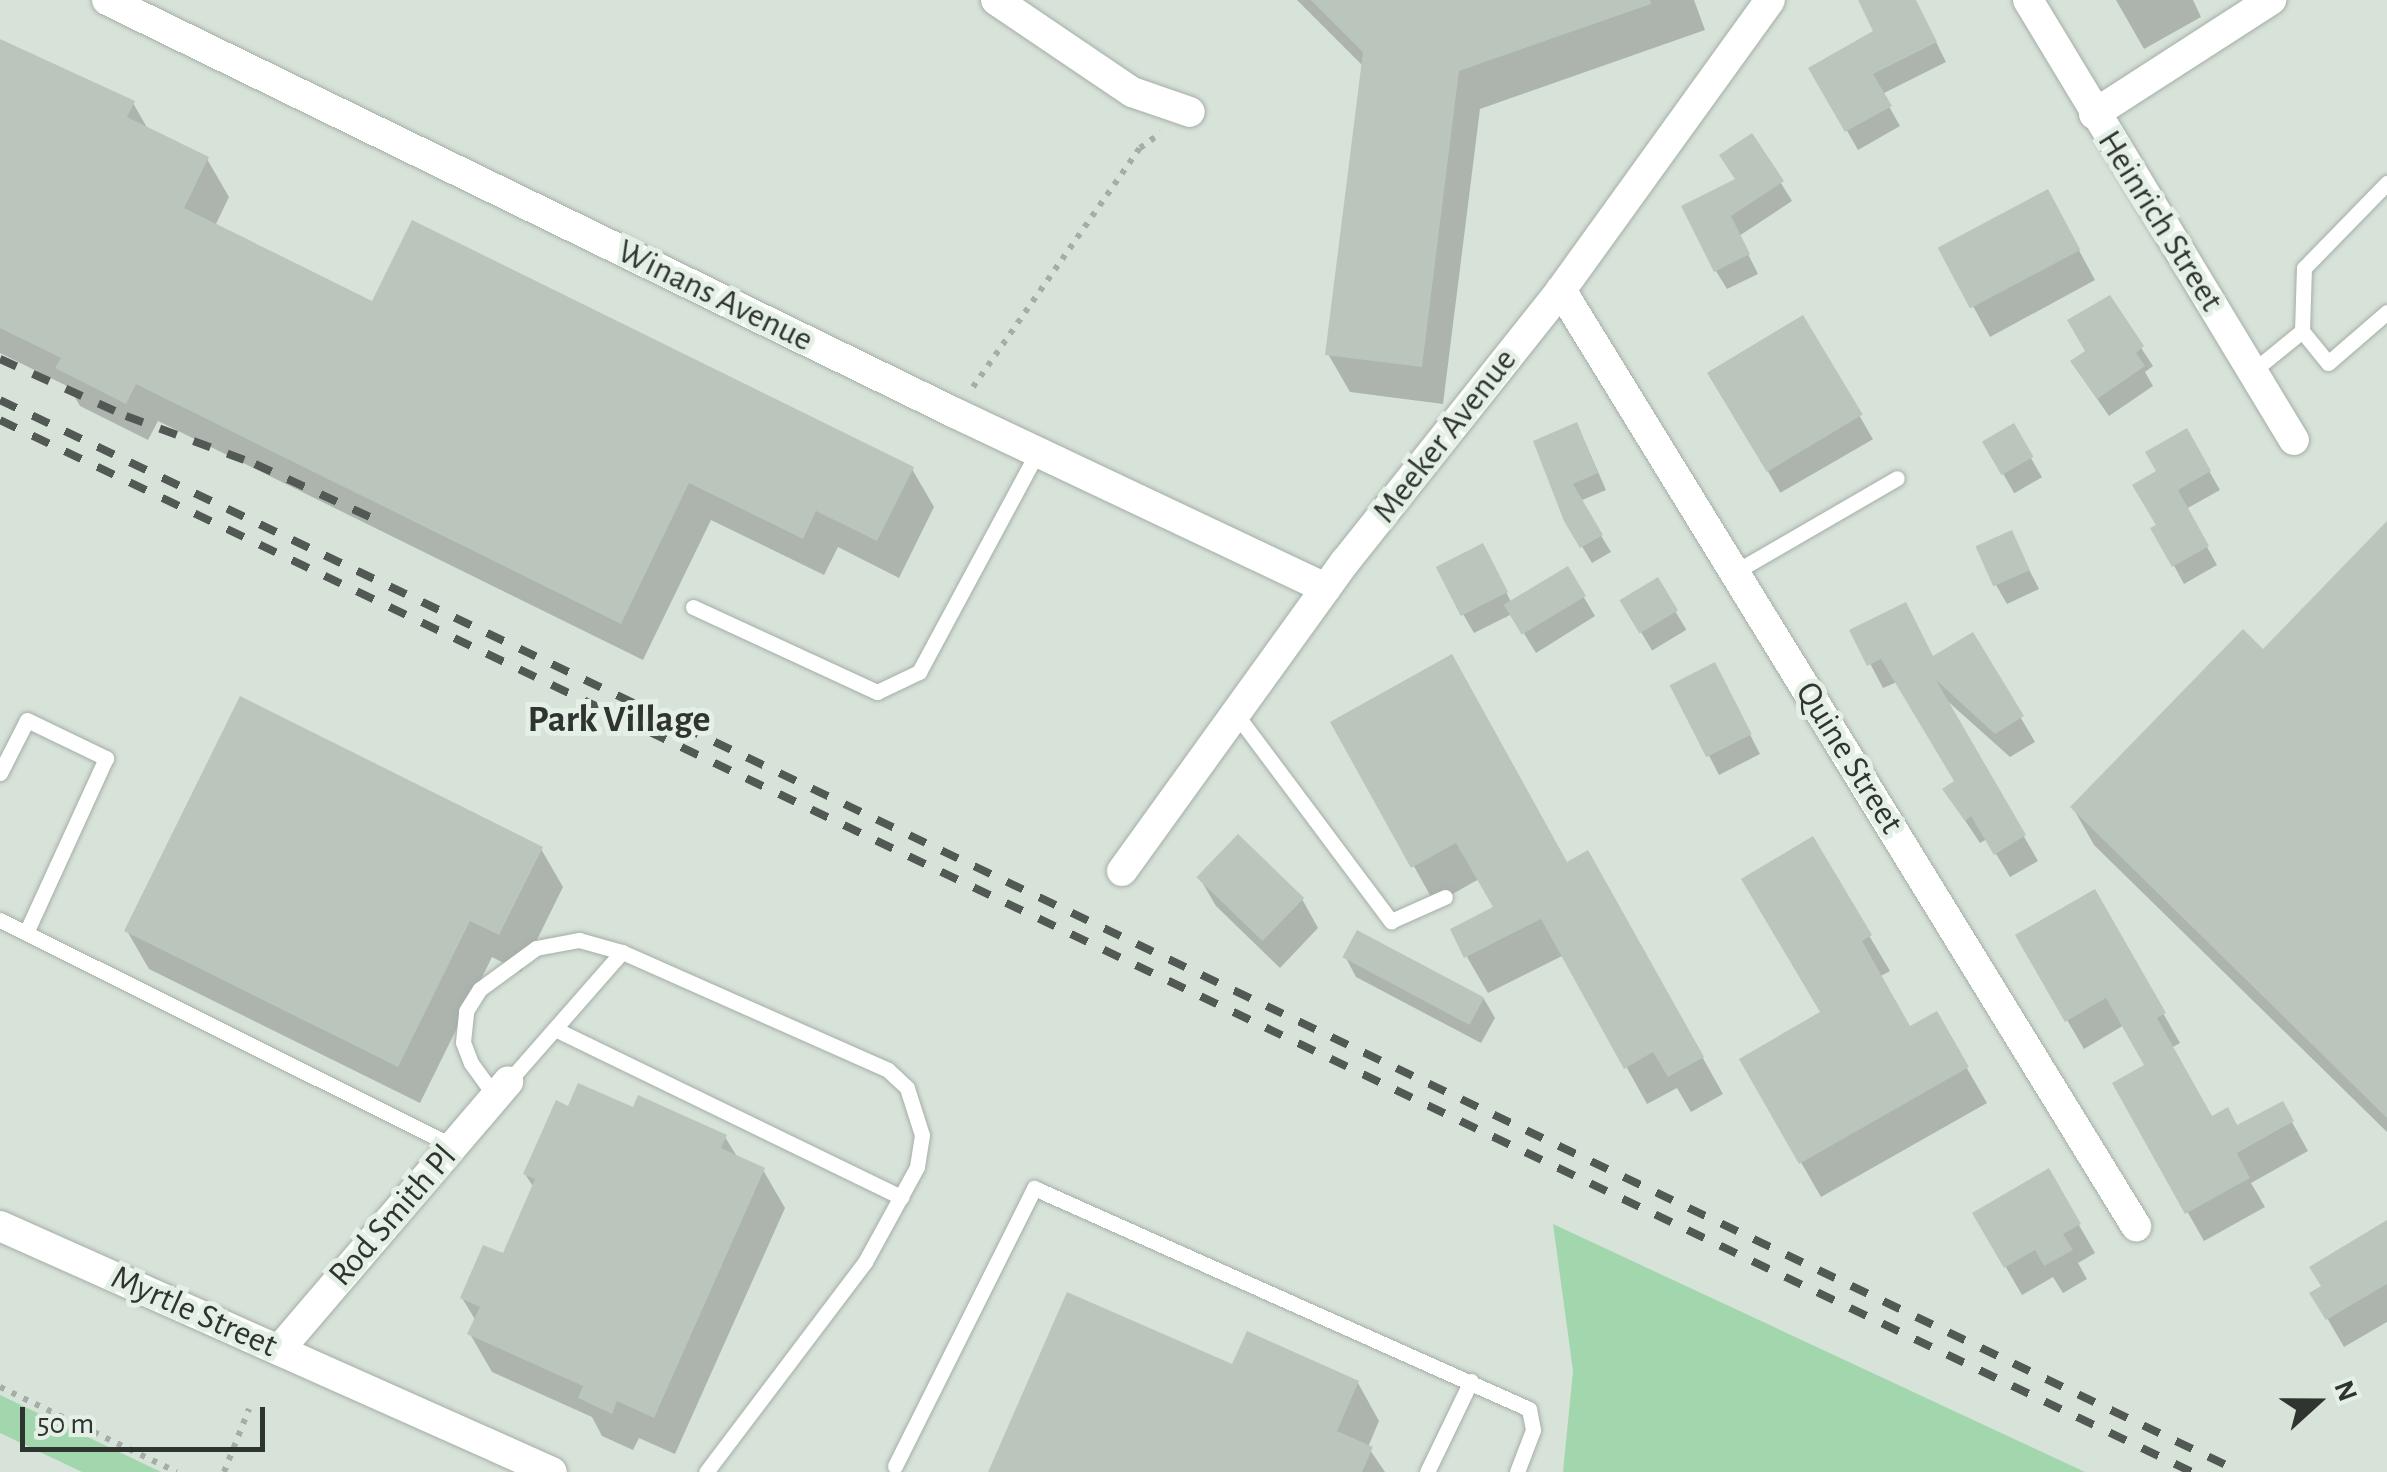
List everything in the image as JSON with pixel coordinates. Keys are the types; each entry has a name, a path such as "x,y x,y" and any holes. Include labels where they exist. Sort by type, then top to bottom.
{"street":[{"name":"Winans Avenue","path":"107,0 955,413 1326,588"},
{"path":"996,0 1132,92 1190,112"},
{"name":"Meeker Avenue","path":"1122,872 1326,588 1561,290 1770,0"},
{"name":"Heinrich Street","path":"2028,0 2294,440"},
{"path":"2094,114 2271,0"},
{"name":"Quine Street","path":"1561,290 2136,1226"},
{"name":"Rod Smith Pl","path":"279,1350 502,1089"},
{"name":"Myrtle Street","path":"0,1226 552,1472"}],"lane":[{"path":"2387,182 2304,268 2302,330 2328,363 2387,312"},
{"path":"2252,370 2302,330"},
{"path":"694,606 877,692 918,672 1038,451"},
{"path":"1735,572 1897,478"},
{"path":"1236,714 1391,921 1445,897"},
{"path":"0,773 27,720 106,758 26,933"},
{"path":"0,920 453,1146"},
{"path":"622,952 502,1089 471,1063 463,1042 466,1012 480,989 536,948 579,940 622,952 888,1070 907,1088 922,1135 917,1167 865,1262 706,1472"},
{"path":"554,1028 901,1197"},
{"path":"895,1466 1034,1188 1529,1408 1533,1430 1516,1472"},
{"path":"1426,1472 1471,1381"}],"path":[{"path":"955,413 1140,148 1190,112"},
{"path":"0,1387 176,1472"},
{"path":"224,1472 250,1409"}],"green space":[{"path":"1553,1224 2085,1472 1563,1472 1573,1371"},
{"path":"0,1395 161,1472 82,1472 0,1433"}],"building":[{"path":"1311,0 1650,0 1651,4 1459,71 1422,367 1325,355 1363,52"},
{"path":"1858,0 1916,0 1937,42 1873,74 1892,106 1845,132 1808,68 1873,31"},
{"path":"0,39 135,101 127,117 209,157 184,208 372,301 412,220 914,467 877,541 816,511 803,539 689,483 621,624 136,384 126,404 55,368 61,358 0,328"},
{"path":"1752,133 1784,181 1731,216 1750,254 1714,272 1681,206 1735,179 1719,155"},
{"path":"2048,189 2080,250 1970,309 1938,248"},
{"path":"2110,295 2144,346 2136,353 2145,366 2097,399 2070,361 2085,351 2067,320"},
{"path":"1803,315 1863,414 1767,472 1707,373"},
{"path":"1577,422 1598,473 1573,484 1603,535 1580,548 1564,521 1533,441"},
{"path":"2014,423 2034,457 2001,475 1982,442"},
{"path":"2187,428 2211,471 2178,490 2209,546 2172,567 2150,528 2156,525 2132,485 2156,471 2145,452"},
{"path":"2387,521 2387,1118 2070,807 2243,629 2263,649"},
{"path":"2012,530 2030,570 1993,586 1975,546"},
{"path":"1483,543 1508,592 1461,616 1436,567"},
{"path":"1568,566 1586,596 1522,635 1504,605"},
{"path":"1658,577 1678,610 1640,634 1619,600"},
{"path":"1906,602 1933,656 1973,632 2024,716 1995,734 1936,680 2026,835 1994,855 1971,816 1965,821 1942,789 1954,781 1881,659 1867,666 1849,630"},
{"path":"1452,654 1567,862 1588,850 1704,1057 1668,1077 1653,1052 1624,1069 1541,919 1464,958 1450,929 1493,907 1456,843 1411,868 1330,722"},
{"path":"1715,662 1752,734 1706,757 1670,685"},
{"path":"240,696 543,847 499,935 470,921 398,1067 124,931"},
{"path":"1238,834 1304,898 1262,941 1196,877"},
{"path":"1813,836 1872,935 1862,941 1910,1026 1937,1011 1969,1067 1799,1164 1739,1059 1820,1012 1741,879"},
{"path":"2095,889 2166,1013 2157,1018 2212,1116 2228,1107 2237,1125 2283,1101 2294,1121 2237,1153 2250,1178 2185,1214 2112,1083 2144,1065 2106,998 2065,1022 2015,935"},
{"path":"1357,930 1484,998 1470,1025 1342,957"},
{"path":"578,1083 633,1107 638,1095 727,1135 721,1148 765,1168 654,1418 617,1401 612,1414 578,1398 583,1386 467,1334 480,1307 460,1298 483,1245 503,1253 535,1179 523,1174 556,1100 568,1106"},
{"path":"2049,1168 2081,1224 2063,1234 2073,1250 2044,1266 2035,1250 2004,1268 1972,1213"},
{"path":"2387,1220 2387,1284 2326,1320 2309,1293 2321,1286 2309,1267"},
{"path":"1067,1292 1232,1364 1247,1331 1359,1381 1337,1431 1373,1447 1362,1472 988,1472"}],"railway":[{"path":"0,359 126,416 255,464 385,524"},
{"path":"0,400 2240,1472"},
{"path":"0,420 2192,1472"}],"district":[{"name":"Park Village","path":"619,721"}]}
